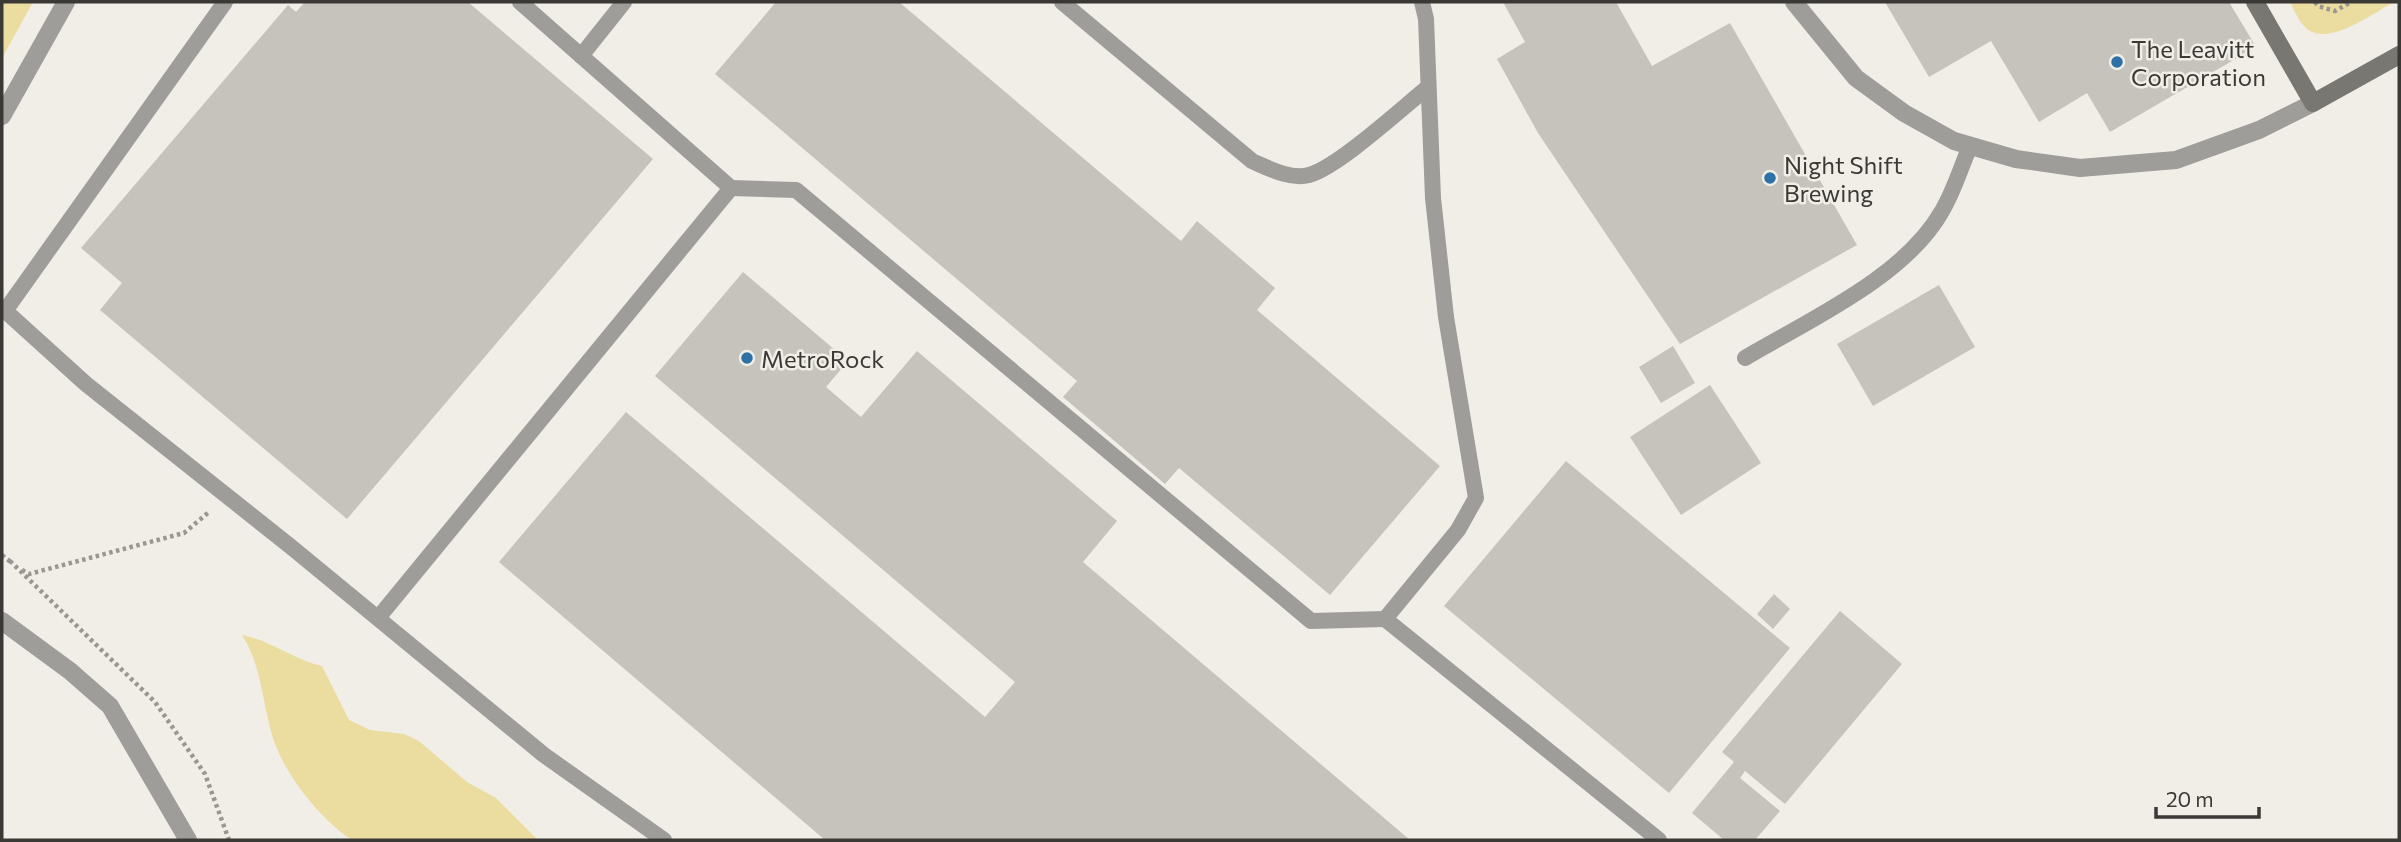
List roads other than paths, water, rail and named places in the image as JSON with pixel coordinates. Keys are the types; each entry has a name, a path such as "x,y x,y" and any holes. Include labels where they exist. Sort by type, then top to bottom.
{"main road":[{"path":"2255,2 2312,103 2399,55"}],"street":[{"path":"2,116 66,2"},
{"path":"1794,2 1856,78 1904,113 1954,141 2016,159 2080,168 2176,160 2259,130 2312,103"},
{"path":"2,621 70,671 110,706 188,840"}],"lane":[{"path":"225,2 3,309 86,384 544,755 664,840"},
{"path":"520,2 731,188 796,190 1311,621 1385,619 1659,840"},
{"path":"581,56 624,2"},
{"path":"1062,2 1252,161 1283,174 1309,175 1349,151 1427,88"},
{"path":"1385,619 1458,530 1476,498 1446,317 1433,198 1426,19 1422,2"},
{"path":"1745,358 1888,272 1919,243 1942,211 1970,146"},
{"path":"378,618 731,188"}],"place":[{"name":"The Leavitt Corporation","path":"2117,62"},
{"name":"Night Shift Brewing","path":"1770,178"},
{"name":"MetroRock","path":"747,358"}]}
